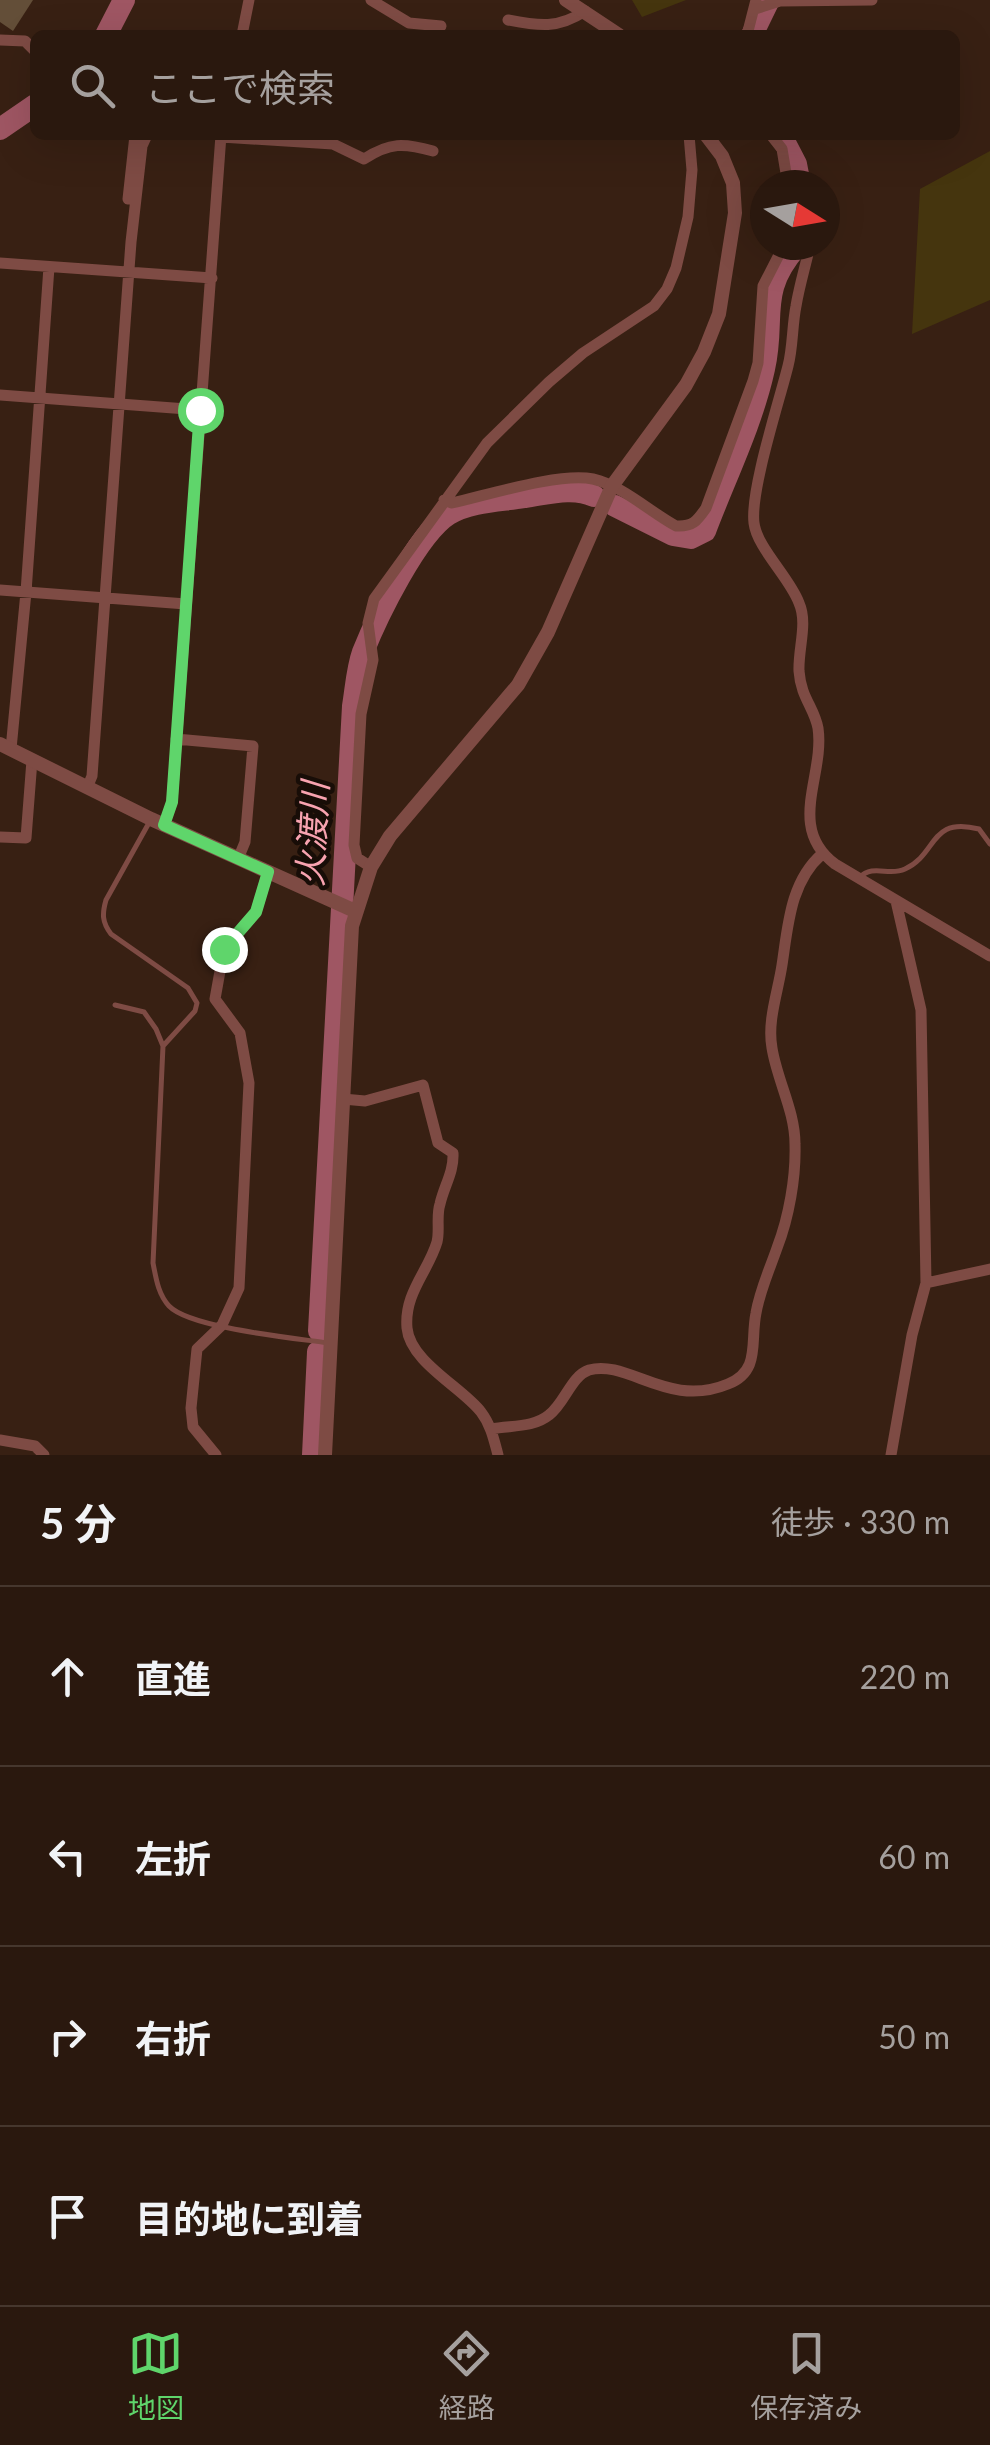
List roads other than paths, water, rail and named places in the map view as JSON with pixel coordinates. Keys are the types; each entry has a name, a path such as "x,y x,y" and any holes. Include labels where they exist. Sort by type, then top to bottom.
{"street":[{"path":"243,30 250,0"},
{"path":"371,0 409,23 441,26"},
{"path":"566,0 612,30"},
{"path":"748,30 756,5 872,0"},
{"path":"508,20 546,28 570,21 584,11"},
{"path":"0,40 30,46"},
{"path":"131,242 125,228 134,140"},
{"path":"86,788 92,776 131,242 145,140"},
{"path":"158,822 172,802 220,140"},
{"path":"276,140 333,144 364,159 384,146 404,142 433,151"},
{"path":"371,867 357,858 354,844 361,714 373,646 368,632 374,599 487,444 550,382 583,354 654,306 667,290 688,216 692,170 689,140"},
{"path":"346,907 390,836 518,685 548,632 612,486 686,385 719,314 735,213 733,184 722,156 710,140"},
{"path":"775,140 782,149 786,170"},
{"path":"444,500 452,502 569,478 592,479 612,486 676,526 687,527 697,522 706,508 753,381 758,363 763,286 776,260"},
{"path":"807,260 754,524 761,542 799,601 802,613 802,696 815,717 819,733 810,816 812,836 822,854 990,956"},
{"path":"0,263 212,278"},
{"path":"49,268 26,592 6,746 86,788 346,907 352,926 325,1455"},
{"path":"0,396 200,410"},
{"path":"0,590 186,604"},
{"path":"176,739 254,746 245,842 238,859"},
{"path":"0,837 26,838 32,760"},
{"path":"491,1429 529,1425 550,1415 580,1374 594,1368 681,1393 730,1384 750,1370 755,1316 761,1287 783,1232 795,1146 793,1120 771,1046 776,992 789,915 804,872 822,854"},
{"path":"216,1455 193,1426 191,1408 197,1349 222,1326 239,1288 249,1083 240,1033 215,998 224,949 256,912 268,872"},
{"path":"890,1455 926,1283 921,1010 896,901"},
{"path":"343,1099 365,1101 423,1085 438,1143 453,1152 454,1166 439,1206 437,1241 415,1284 406,1330 414,1346 451,1387 480,1410 491,1429 498,1455"},
{"path":"926,1283 990,1269"},
{"path":"0,1440 34,1446 44,1455"}],"lane":[{"path":"158,822 106,900 102,913 111,934 194,994 194,1011 163,1046"},
{"path":"859,878 875,869 906,869 952,826 979,829 990,844"},
{"path":"114,1005 144,1012 163,1046 154,1262 158,1290 170,1308 191,1320 331,1344"}],"waterway":[{"path":"109,30 124,0"},
{"name":"火渡川","path":"754,30 769,0"},
{"path":"0,129 30,108"},
{"name":"火渡川","path":"784,140 797,170"},
{"name":"火渡川","path":"615,506 673,535 691,538 705,531 759,390 772,291 787,260"},
{"name":"火渡川","path":"319,1331 353,706 363,652 411,557 449,514 476,504 551,493 569,491 594,496"},
{"name":"火渡川","path":"313,1455 318,1352"}]}
